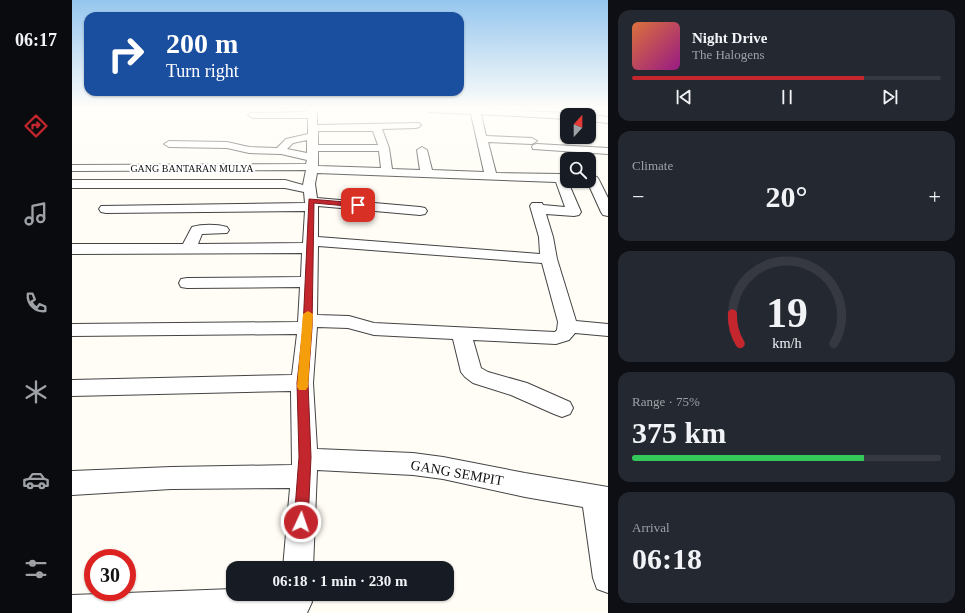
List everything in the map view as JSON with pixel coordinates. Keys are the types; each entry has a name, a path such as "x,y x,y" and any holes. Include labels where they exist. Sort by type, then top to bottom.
{"street":[{"path":"286,138 312,159 420,211"},
{"path":"72,184 285,184 312,159 357,138"},
{"path":"380,138 384,148 387,171"},
{"path":"491,175 483,139 535,144 575,151 608,151"},
{"path":"281,151 286,143 293,140 312,159 308,324 302,383 304,466 298,561"},
{"path":"169,144 221,145 249,150 281,151 312,159 387,171 560,178"},
{"path":"106,209 312,159 384,148"},
{"path":"422,150 426,173"},
{"name":"GANG BANTARAN MULYA","path":"72,168 312,159"},
{"path":"596,180 608,181"},
{"path":"72,330 349,322 374,329 556,338 562,336 566,332 567,326 549,259 546,237 538,208 574,212 566,188"},
{"path":"595,188 608,212"},
{"path":"188,249 198,230 222,230"},
{"path":"72,249 188,249 343,242 549,259"},
{"path":"187,283 309,282"},
{"path":"567,326 608,330"},
{"path":"461,334 472,372 476,375 519,389 562,408"},
{"path":"72,388 302,383"},
{"name":"GANG SEMPIT","path":"72,483 171,478 282,477 304,466 322,460 421,465 602,498"},
{"path":"602,498 608,578"},
{"path":"72,611 296,603"}],"slow traffic":[{"path":"302,387 308,314"}],"route":[{"path":"301,522 305,457 302,383 307,328 311,201 358,205"}]}
